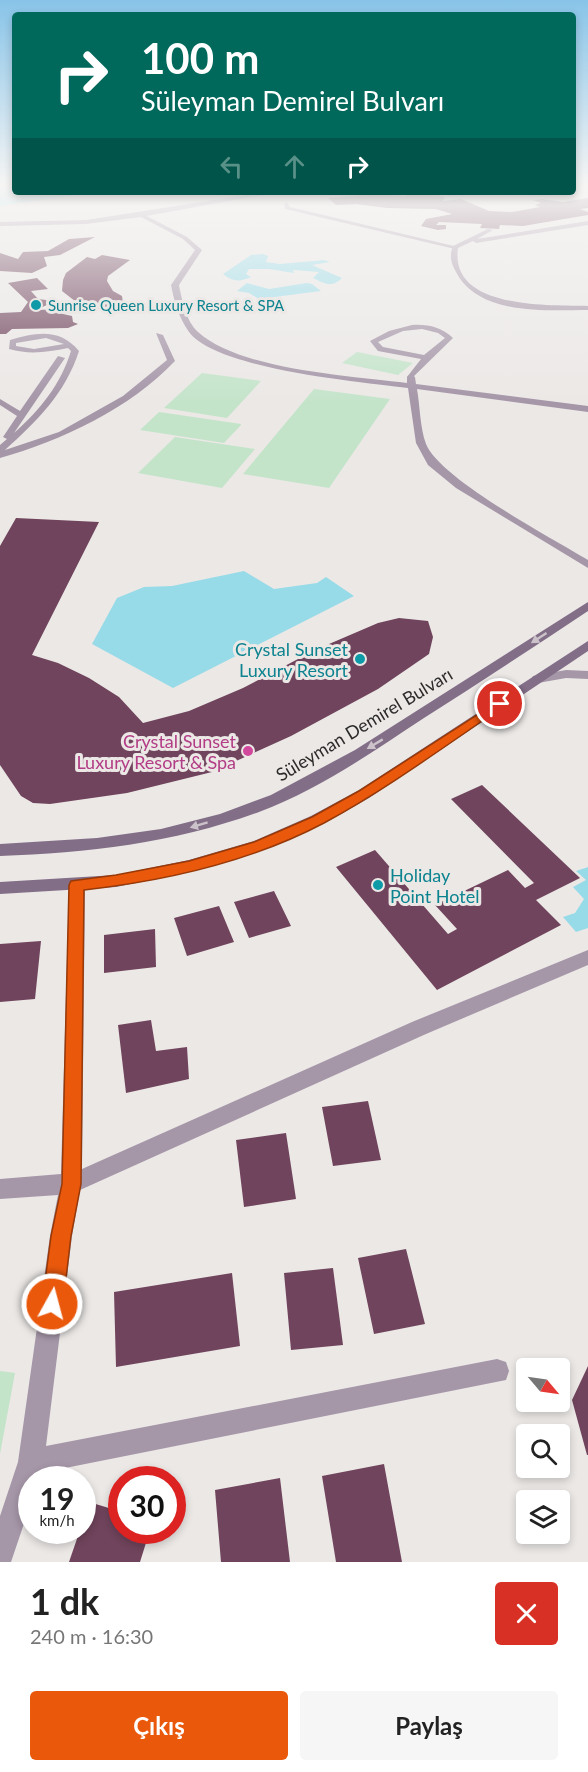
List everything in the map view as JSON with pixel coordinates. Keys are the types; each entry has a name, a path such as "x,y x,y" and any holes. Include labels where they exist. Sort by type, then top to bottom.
{"main road":[{"name":"Süleyman Demirel Bulvarı","path":"0,850 43,849 116,841 185,829 255,808 299,788 389,735 588,606"},
{"path":"0,888 116,881 189,866 259,845 317,820 419,759 588,645"}],"street":[{"path":"194,257 175,285 179,305 193,332 220,350 256,362 327,375 411,381 588,408"},
{"path":"454,257 465,283 479,294 514,304 588,308"},
{"path":"411,381 421,444 432,463 460,486 588,565"},
{"path":"538,679 566,674 588,675"},
{"path":"0,1556 32,1462 61,1236 71,1184 76,885"},
{"path":"0,1189 71,1184 419,1028 588,957"},
{"path":"32,1462 497,1371"}],"lane":[{"path":"411,381 426,358 449,338 442,330 421,326 386,334 374,341 381,349 426,358"},
{"path":"0,455 62,434 126,398 171,361 159,335"},
{"path":"0,448 39,416 69,370 75,351 71,345 63,339 48,336 31,336 13,342 12,347 22,351 71,345"},
{"path":"0,448 61,358"},
{"path":"0,401 22,416"}],"green space":[{"path":"357,352 413,363 398,375 342,363"},
{"path":"202,373 261,381 227,418 164,408"},
{"path":"314,389 390,399 329,488 243,474"},
{"path":"159,412 241,425 224,443 140,430"},
{"path":"175,437 255,449 222,488 138,473"},
{"path":"0,1371 15,1373 0,1454"}],"water":[{"path":"248,257 268,257 266,262 280,264 324,260 330,262 312,265 342,278 335,283 328,284 313,278 319,272 293,270 294,273 269,269 249,269 246,274 251,277 240,280 230,279 223,274"},
{"path":"247,283 269,289 307,283 321,291 259,299 249,293 237,291"},
{"path":"244,571 274,589 317,583 326,577 354,596 173,688 92,644 117,598 144,587 172,586"},
{"path":"588,867 588,928 576,932 563,917 575,913 584,899 573,887 586,880 576,871"}],"building":[{"path":"0,257 18,259 20,257 45,257 47,266 32,273 0,271"},
{"path":"87,257 95,259 113,257 130,260 108,276 107,281 113,291 122,296 123,303 63,314 72,316 73,322 78,324 68,328 12,329 6,334 0,334 0,313 21,312 28,302 8,283 37,278 48,289 31,291 38,299 46,300 49,304 36,310 63,309 80,305 62,291 63,280 66,273"},
{"name":"Crystal Sunset Luxury Resort","path":"16,518 99,522 32,655 58,663 89,678 119,697 143,723 189,711 243,688 315,650 378,623 399,618 428,621 433,637 429,654 378,689 291,736 212,772 127,793 50,804 33,803 21,796 0,765 0,546"},
{"name":"Holiday Point Hotel","path":"482,785 580,878 536,900 561,925 437,990 336,867 375,850 448,934 457,929 435,905 508,870 525,888 534,883 451,799"},
{"path":"274,891 291,926 249,938 234,902"},
{"path":"219,906 234,942 187,956 174,918"},
{"path":"155,929 156,967 104,973 104,935"},
{"path":"41,941 35,999 0,1002 0,944"},
{"path":"151,1020 156,1051 187,1047 189,1079 126,1093 118,1025"},
{"path":"368,1101 381,1160 333,1166 322,1107"},
{"path":"286,1133 296,1199 244,1207 236,1140"},
{"path":"406,1249 425,1324 374,1334 358,1258"},
{"path":"333,1268 343,1345 291,1350 284,1273"},
{"path":"232,1273 240,1346 116,1367 114,1292"},
{"path":"588,1366 588,1455 587,1455 572,1400"},
{"path":"384,1464 402,1562 336,1562 322,1476"},
{"path":"280,1478 290,1562 221,1562 215,1490"},
{"path":"96,1504 108,1508 108,1544 146,1544 140,1562 69,1562 75,1544 96,1544"}],"place":[{"name":"Sunrise Queen Luxury Resort & SPA","path":"36,305"},
{"name":"Crystal Sunset Luxury Resort","path":"360,659"},
{"name":"Crystal Sunset Luxury Resort & Spa","path":"248,751"},
{"name":"Holiday Point Hotel","path":"378,885"}],"route":[{"path":"52,1304 71,1184 76,885 116,881 189,866 259,845 317,820 364,794 500,704"}]}
